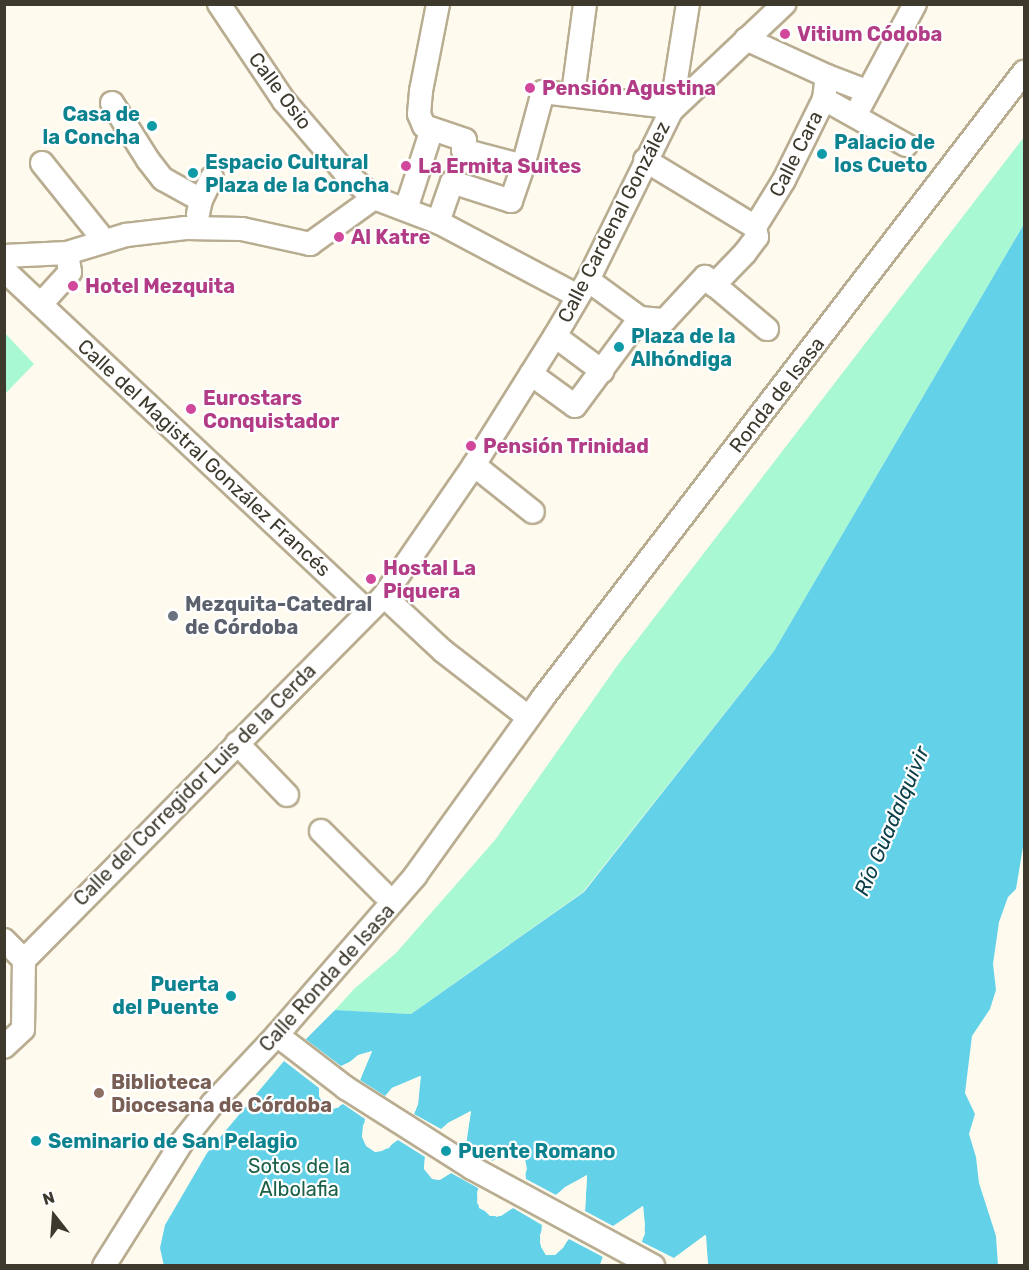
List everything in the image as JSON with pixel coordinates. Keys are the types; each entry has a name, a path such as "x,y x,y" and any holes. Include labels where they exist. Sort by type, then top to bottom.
{"street":[{"name":"Calle Osio","path":"219,4 284,101 344,171 374,198"},
{"path":"406,209 425,121 438,4"},
{"path":"573,94 585,4"},
{"path":"439,223 452,183 511,201 525,162 543,92 660,106 671,111 688,4"},
{"name":"Calle Cardenal González","path":"375,604 474,465 555,336 583,288 671,111 784,4"},
{"path":"855,114 915,4"},
{"path":"746,39 825,88 874,128 906,145"},
{"name":"Ronda de Isasa","path":"528,717 1024,72"},
{"path":"825,88 866,91"},
{"name":"Calle Cara","path":"714,285 746,253 758,237 755,227 784,180 825,88"},
{"path":"112,103 163,179 195,197"},
{"path":"425,121 465,140 463,150 525,162"},
{"path":"645,160 755,227"},
{"path":"42,163 98,233 102,242"},
{"path":"196,229 195,197 212,177"},
{"path":"4,255 67,253 126,235 196,229 242,229 310,244 374,198 439,223 583,288 640,318 665,320 705,277 767,328"},
{"path":"41,304 70,272 67,253"},
{"name":"Calle del Magistral González Francés","path":"4,270 375,604 443,651 528,717"},
{"path":"531,374 575,406 640,318"},
{"path":"555,336 602,371"},
{"path":"474,465 533,512"},
{"name":"Calle del Corregidor Luis de la Cerda","path":"24,960 375,604"},
{"name":"Calle Ronda de Isasa","path":"104,1266 182,1142 213,1103 285,1042 415,876 528,717"},
{"path":"237,743 287,795"},
{"path":"321,831 383,893"},
{"path":"4,940 24,960 23,1029 4,1047"},
{"path":"285,1042 346,1088 472,1168 653,1266"}],"green space":[{"path":"1024,137 1024,224 774,651 583,892 411,1014 335,1010 354,989 396,953 495,840 617,666"},
{"path":"4,332 34,364 5,394 4,394"}],"water":[{"name":"Río Guadalquivir","path":"1024,224 1024,841 1016,889 1008,897 999,922 993,964 996,990 990,1009 972,1036 965,1093 975,1114 969,1134 976,1157 979,1183 996,1236 998,1265 708,1265 705,1235 674,1258 630,1265 645,1234 643,1206 614,1226 600,1265 164,1266 160,1248 165,1225 207,1153 284,1061 335,1010 411,1014 584,892 774,651","holes":["372,1051 360,1080 338,1108 324,1105 319,1096 319,1088 358,1055","420,1076 418,1104 414,1114 389,1148 375,1152 362,1137 363,1125 392,1088","471,1111 465,1145 451,1173 437,1180 424,1169 425,1157 448,1123","523,1149 527,1169 513,1208 497,1217 479,1208 477,1192 493,1161 502,1155","587,1175 585,1211 563,1248 555,1255 546,1255 541,1247 540,1235 556,1195"]}],"pier":[{"path":"304,1038 341,1066 372,1051 360,1080 385,1096 392,1088 421,1076 418,1104 414,1114 441,1129 471,1111 466,1145 493,1161 502,1155 523,1148 526,1179 556,1195 565,1187 587,1175 585,1211 613,1226 643,1206 645,1225 642,1242 674,1258 706,1235 708,1265 705,1266 703,1240 676,1260 674,1266 627,1266 642,1233 641,1210 616,1228 603,1266 600,1265 603,1257 569,1239 555,1255 546,1255 540,1243 542,1225 513,1208 501,1216 490,1216 477,1203 478,1188 451,1173 440,1180 432,1179 424,1169 425,1157 398,1140 382,1151 375,1152 366,1146 362,1137 365,1119 343,1104 334,1109 324,1105 319,1096 319,1088 284,1061","holes":["367,1056 357,1079 341,1102 334,1106 326,1103 322,1089 343,1068","418,1080 415,1103 395,1138 382,1148 372,1147 365,1137 368,1121 394,1091","468,1116 462,1144 449,1171 440,1177 433,1176 429,1173 426,1163 444,1131","521,1152 523,1179 511,1206 500,1213 491,1214 480,1202 481,1190 495,1163","584,1179 582,1210 563,1243 553,1252 548,1252 544,1246 543,1235 558,1197"]}],"place":[{"name":"Vitium Códoba","path":"785,34"},
{"name":"Pensión Agustina","path":"530,88"},
{"name":"Casa de la Concha","path":"152,126"},
{"name":"Palacio de los Cueto","path":"822,154"},
{"name":"La Ermita Suites","path":"406,166"},
{"name":"Espacio Cultural Plaza de la Concha","path":"193,173"},
{"name":"Al Katre","path":"339,237"},
{"name":"Hotel Mezquita","path":"73,286"},
{"name":"Plaza de la Alhóndiga","path":"619,347"},
{"name":"Eurostars Conquistador","path":"191,409"},
{"name":"Pensión Trinidad","path":"471,446"},
{"name":"Hostal La Piquera","path":"371,579"},
{"name":"Mezquita-Catedral de Córdoba","path":"173,616"},
{"name":"Puerta del Puente","path":"231,996"},
{"name":"Biblioteca Diocesana de Córdoba","path":"99,1093"},
{"name":"Seminario de San Pelagio","path":"36,1141"},
{"name":"Puente Romano","path":"446,1151"}],"park label":[{"name":"Sotos de la Albolafia","path":"299,1178"}]}
